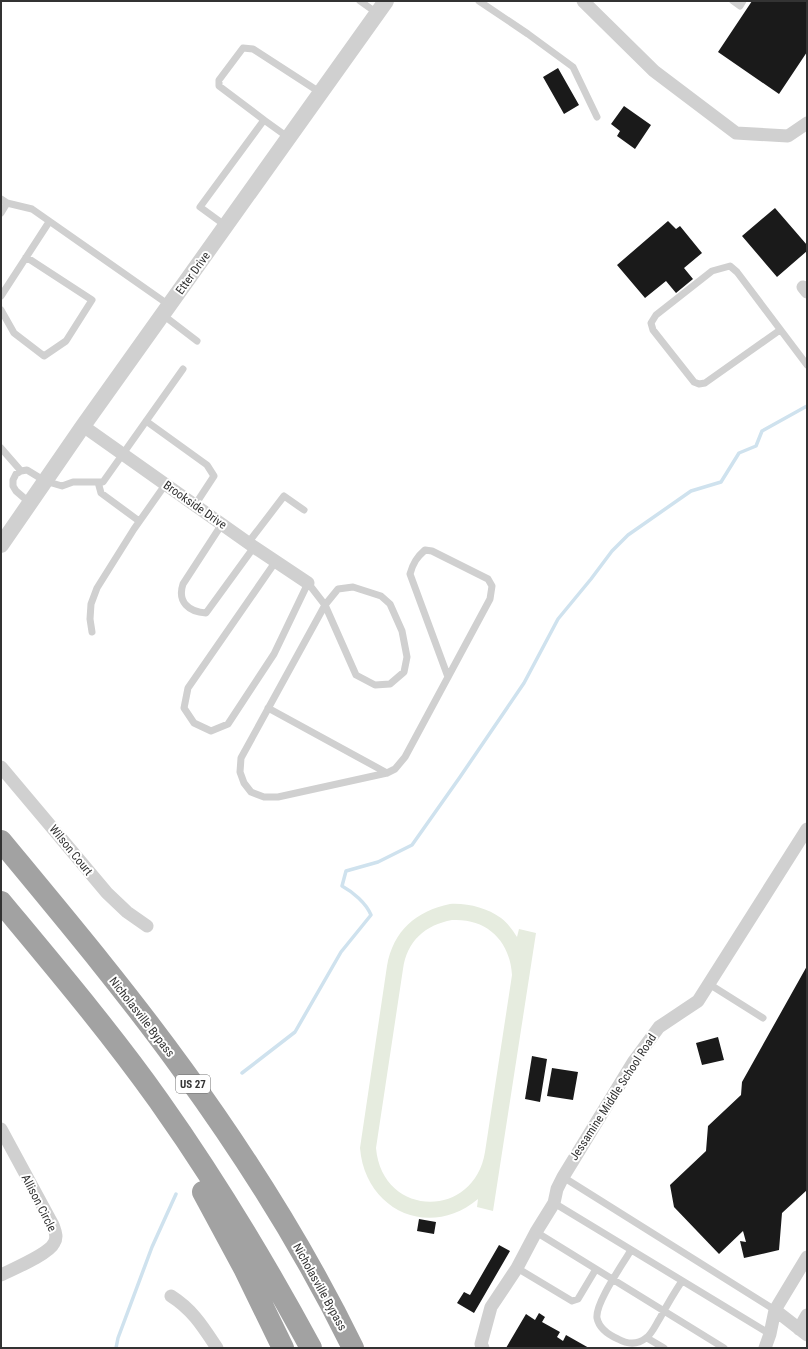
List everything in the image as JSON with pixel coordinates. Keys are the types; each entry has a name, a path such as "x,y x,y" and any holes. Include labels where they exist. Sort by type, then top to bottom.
{"highway":[{"name":"Nicholasville Bypass","path":"1,841 142,1015 187,1075 259,1181 300,1249 353,1348"},
{"path":"1,902 106,1032 158,1100 214,1182 256,1250 311,1348"},
{"path":"106,1032 141,1087 209,1201 283,1348"},
{"path":"328,1299 370,1348"}],"street":[{"path":"583,1 654,71 736,133 788,136 807,123"},
{"name":"Etter Drive","path":"1,545 83,426 382,7"},
{"name":"Brookside Drive","path":"83,426 165,485 308,583"},
{"name":"Wilson Court","path":"1,767 107,893 127,912 147,926"},
{"name":"Jessamine Middle School Road","path":"483,1348 481,1344 491,1307 517,1268 536,1232 554,1203 557,1189 563,1177 634,1062 659,1027 698,1001 807,829"},
{"name":"Allison Circle","path":"1,1129 56,1232 56,1238 50,1248 38,1256 1,1275"},
{"path":"765,1348 770,1334 775,1310 807,1257"},
{"path":"171,1296 194,1315 217,1348"},
{"path":"775,1310 803,1332 807,1315"}],"lane":[{"path":"360,1 382,7"},
{"path":"479,1 573,67 597,117"},
{"path":"733,1 740,6 743,1"},
{"path":"289,138 219,86 219,80 242,48 253,49 321,93"},
{"path":"226,226 200,207 264,120"},
{"path":"1,213 4,201 32,209 166,310 197,341"},
{"path":"1,296 49,222"},
{"path":"1,310 14,332 44,356 66,341 92,300 26,257"},
{"path":"780,330 705,383 698,384 694,382 653,330 651,323 656,315 712,271 730,266 737,272 807,365"},
{"path":"30,503 16,491 13,486 13,480 16,474 21,471 28,470 45,482 62,486 73,482 103,482 183,369"},
{"path":"146,421 207,465 214,476 195,505"},
{"path":"1,448 21,471"},
{"path":"98,482 101,493 139,521"},
{"path":"92,632 90,619 91,604 97,588 139,521 165,485"},
{"path":"222,524 183,584 180,592 182,600 189,607 199,613 206,613 284,496 304,510"},
{"path":"276,561 188,688 184,708 194,722 211,731 228,724 274,654 308,583 325,605 356,675 375,685 390,684 404,672 407,657 402,631 390,604 381,596 353,587 338,589 325,605 241,758 240,772 244,783 251,792 264,797 278,797 387,773 395,769 405,757 490,599 492,586 488,579 432,551 425,550 417,557 410,574 448,677"},
{"path":"268,708 387,773"},
{"path":"709,984 764,1018"},
{"path":"563,1177 775,1310"},
{"path":"554,1203 770,1334"},
{"path":"536,1232 724,1348"},
{"path":"631,1250 605,1294 598,1311 597,1318 599,1324 610,1335 631,1344 640,1342 647,1338 682,1281"},
{"path":"517,1268 572,1301 578,1299 596,1269"},
{"path":"647,1338 664,1348"}],"shaded area":[{"path":"450,904 464,904 477,907 496,914 508,925 517,937 519,929 536,933 493,1211 477,1207 478,1199 459,1211 440,1217 420,1217 402,1212 387,1202 374,1188 364,1170 360,1148 390,954 401,933 408,924 417,917 438,907","holes":["465,920 486,928 501,942 507,952 512,975 485,1152 477,1174 464,1190 447,1199 429,1202 410,1198 394,1188 382,1171 376,1148 405,959 413,943 426,930 442,922"]}],"building":[{"path":"752,1 807,1 807,52 779,94 718,52"},
{"path":"558,68 579,105 564,114 543,77"},
{"path":"624,106 651,125 635,149 617,136 620,131 611,124"},
{"path":"775,208 807,245 807,251 777,277 742,236"},
{"path":"668,221 676,229 680,226 702,253 684,268 693,279 676,293 666,281 645,298 617,265"},
{"path":"807,966 807,1190 782,1213 779,1250 744,1258 740,1241 746,1242 743,1231 719,1254 674,1207 670,1185 706,1151 708,1126 741,1095 742,1082"},
{"path":"718,1037 724,1060 702,1065 696,1043"},
{"path":"532,1056 547,1059 540,1102 525,1099"},
{"path":"552,1068 578,1072 573,1100 547,1096"},
{"path":"419,1219 436,1222 434,1234 417,1231"},
{"path":"499,1245 510,1251 474,1313 457,1303 464,1292 470,1295"},
{"path":"539,1313 545,1317 542,1322 560,1332 557,1337 563,1341 566,1335 589,1348 506,1348 526,1314 535,1320"}],"waterway":[{"path":"242,1073 295,1032 341,952 371,915 359,898 342,886 346,871 378,862 412,845 524,683 558,619 612,551 628,535 691,491 721,482 739,453 756,446 762,431 807,406"},
{"path":"116,1348 118,1338 152,1247 176,1194"}]}
